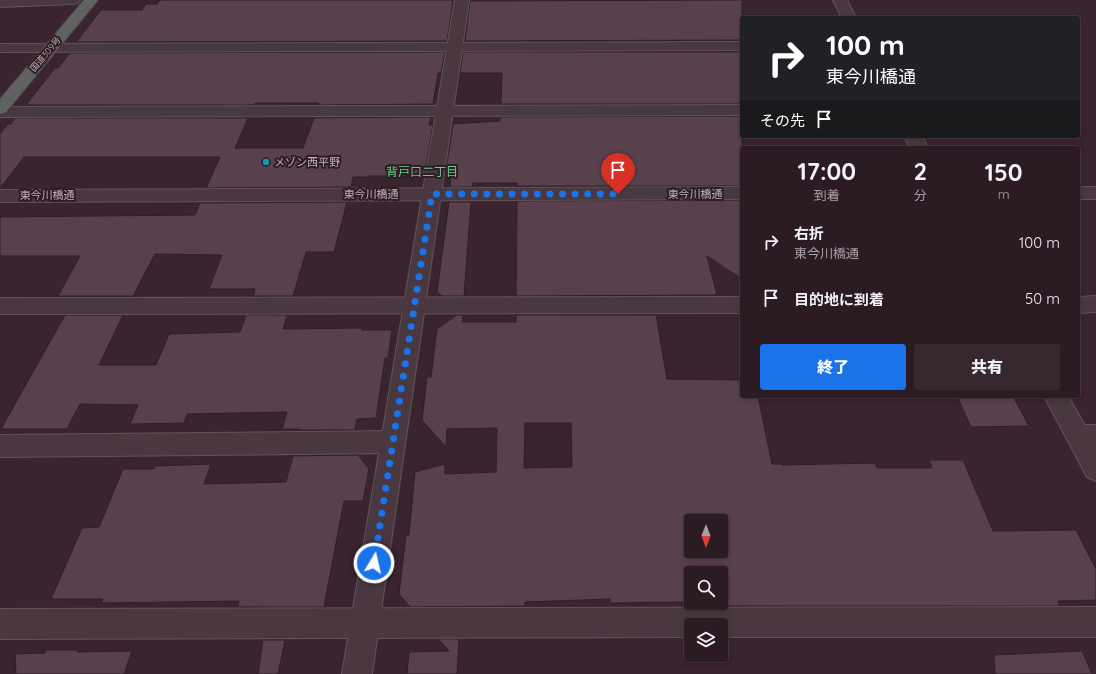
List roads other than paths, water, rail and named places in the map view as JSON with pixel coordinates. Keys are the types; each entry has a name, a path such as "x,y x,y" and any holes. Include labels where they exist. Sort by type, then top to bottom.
{"highway":[{"name":"国道309号","path":"0,109 91,0"}],"street":[{"path":"0,3 73,0"},
{"path":"357,674 462,0"},
{"path":"840,0 849,16"},
{"path":"0,48 740,46"},
{"path":"0,112 740,110"},
{"path":"1080,192 1096,192"},
{"name":"東今川橋通","path":"0,196 740,193"},
{"path":"1080,304 1096,304"},
{"path":"0,306 740,305"},
{"path":"1058,398 1087,436 1096,469"},
{"path":"0,446 392,442"},
{"path":"0,624 1096,622"}],"place":[{"name":"メゾン西平野","path":"266,162"}],"district":[{"name":"背戸口二丁目","path":"422,171"}]}
